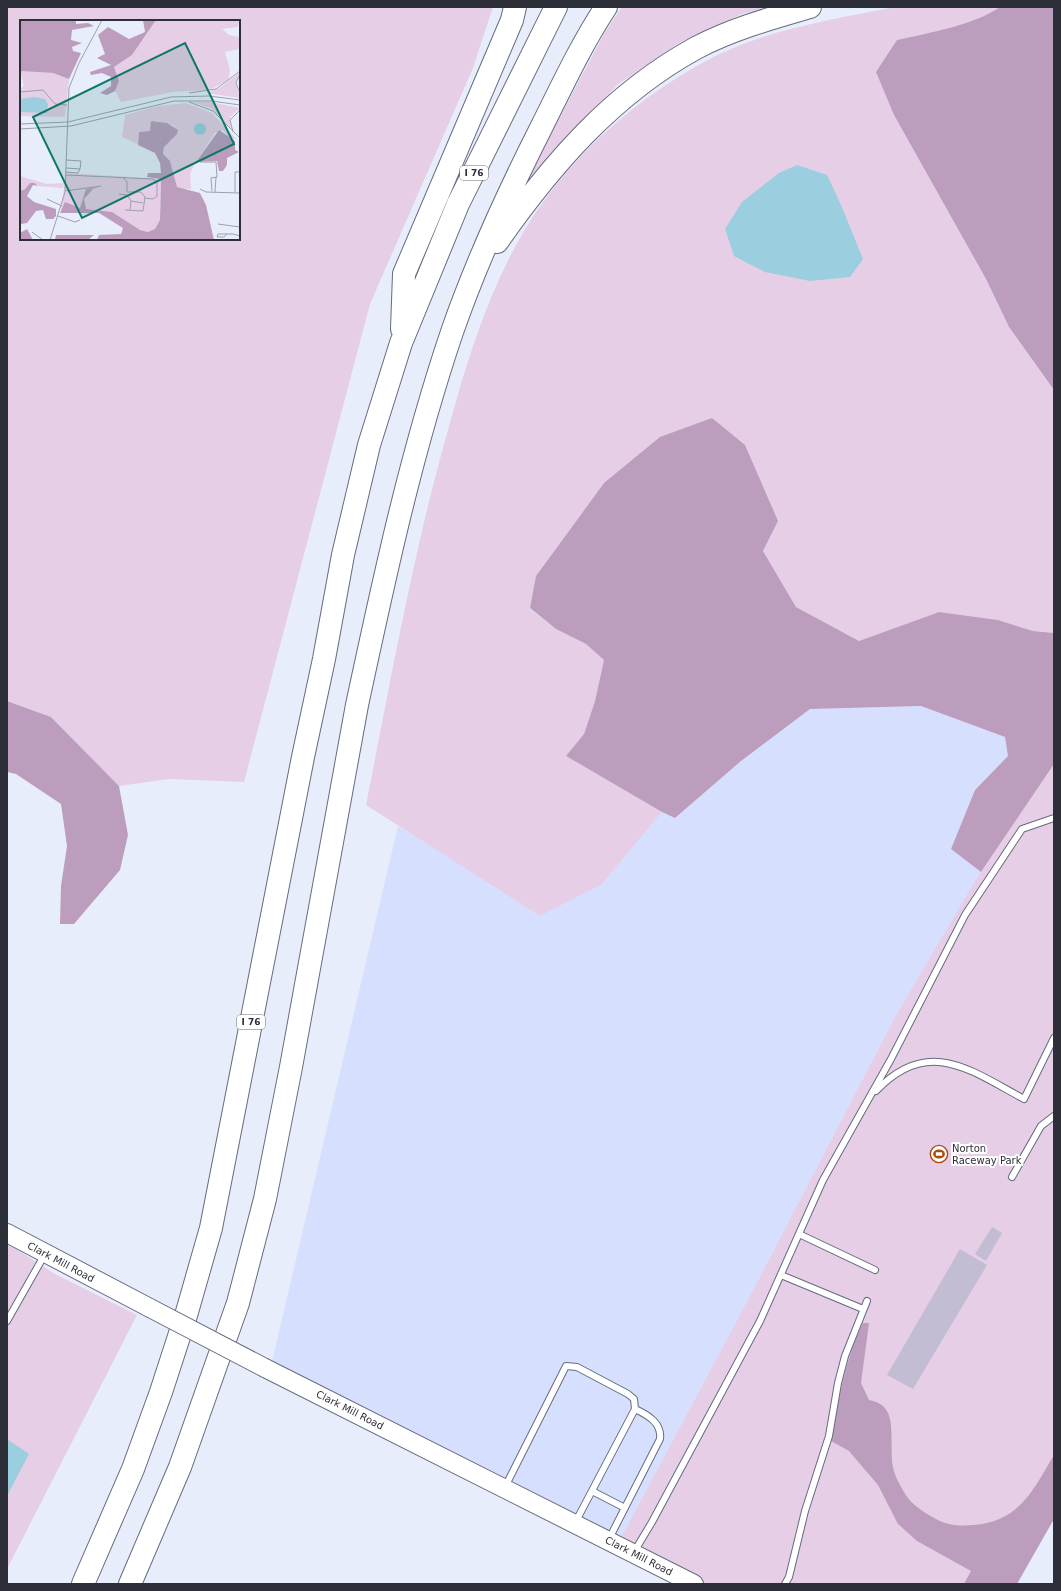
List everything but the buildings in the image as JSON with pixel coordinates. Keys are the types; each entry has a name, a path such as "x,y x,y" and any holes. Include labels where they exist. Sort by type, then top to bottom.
{"highway":[{"path":"401,343 404,274 512,20 515,7"},
{"name":"I 76","path":"83,1584 133,1469 161,1392 187,1312 211,1228 301,765 324,659 342,555 369,445 401,343 458,204 556,7"},
{"path":"130,1584 180,1467 238,1303 266,1191 291,1067 357,705 393,538 436,385 466,295 506,196 565,78 606,7"},
{"path":"466,295 494,246 525,202 565,153 615,104 652,76 697,48 754,24 810,7"}],"street":[{"name":"Clark Mill Road","path":"7,1233 265,1368 694,1584"}],"lane":[{"path":"634,1553 656,1516 760,1321 823,1180 870,1098 965,915 1022,829 1054,818"},
{"path":"870,1098 887,1079 902,1069 922,1061 941,1061 963,1067 1024,1099 1054,1038"},
{"path":"1012,1176 1041,1126 1054,1116"},
{"path":"799,1234 875,1270"},
{"path":"7,1321 45,1254"},
{"path":"781,1275 863,1309"},
{"path":"785,1584 789,1577 805,1512 829,1436 838,1383 845,1356 867,1301"},
{"path":"505,1489 566,1366 577,1367 628,1394 634,1399 635,1409 575,1524"},
{"path":"608,1541 660,1439 661,1431 650,1416 635,1409"},
{"path":"592,1491 625,1508"}],"shaded area":[{"path":"7,7 493,7 473,68 370,304 244,782 169,779 119,786 51,717 7,701"},
{"path":"622,7 767,7 742,14 677,44 617,85 532,181 527,179 605,32"},
{"path":"895,7 1000,7 965,24 897,40 894,115 986,279 1009,327 1054,390 1054,633 1033,631 998,620 939,612 859,641 796,607 763,551 778,521 604,483 536,576 530,609 556,629 586,644 604,660 595,701 584,734 566,756 662,812 602,884 540,916 366,805 403,616 435,476 462,381 487,308 520,238 556,185 577,160 600,137 650,96 676,78 704,62 749,42 797,27"},
{"path":"1000,7 1054,7 1054,390 1009,327 986,279 894,115 876,72 897,40 964,24"},
{"path":"797,165 827,175 863,259 850,277 810,281 765,272 734,256 725,229 742,202 779,173"},
{"path":"712,418 745,445 778,521 763,551 796,607 859,641 939,612 998,620 1033,631 1054,633 1054,764 981,872 951,849 975,790 1008,756 1005,737 921,706 810,709 741,761 675,818 662,812 566,756 584,734 595,701 604,660 586,644 556,629 530,608 536,576 604,483 660,437"},
{"path":"7,701 51,717 119,786 128,835 120,870 74,924 60,924 61,886 67,846 61,804 16,774 7,772"},
{"path":"921,706 1005,737 1008,756 975,790 951,849 981,872 895,1017 752,1292 617,1545 270,1370 398,826 465,867 602,884 662,812 675,818 741,761 810,709"},
{"name":"Norton Raceway Park","path":"1054,764 1054,1481 997,1584 694,1584 617,1545 752,1292 895,1017 975,881"},
{"path":"7,1243 55,1274 137,1315 7,1569"},
{"path":"863,1323 869,1323 861,1383 869,1400 882,1405 888,1413 891,1425 892,1461 895,1473 907,1496 923,1511 941,1521 959,1525 974,1525 990,1522 1003,1517 1023,1502 1032,1491 1054,1455 1054,1519 1017,1584 964,1584 971,1571 917,1541 898,1524 878,1485 849,1451 831,1441 840,1395 851,1352"},
{"path":"7,1439 29,1454 7,1496"}],"place":[{"name":"Norton Raceway Park","path":"939,1154"}]}
